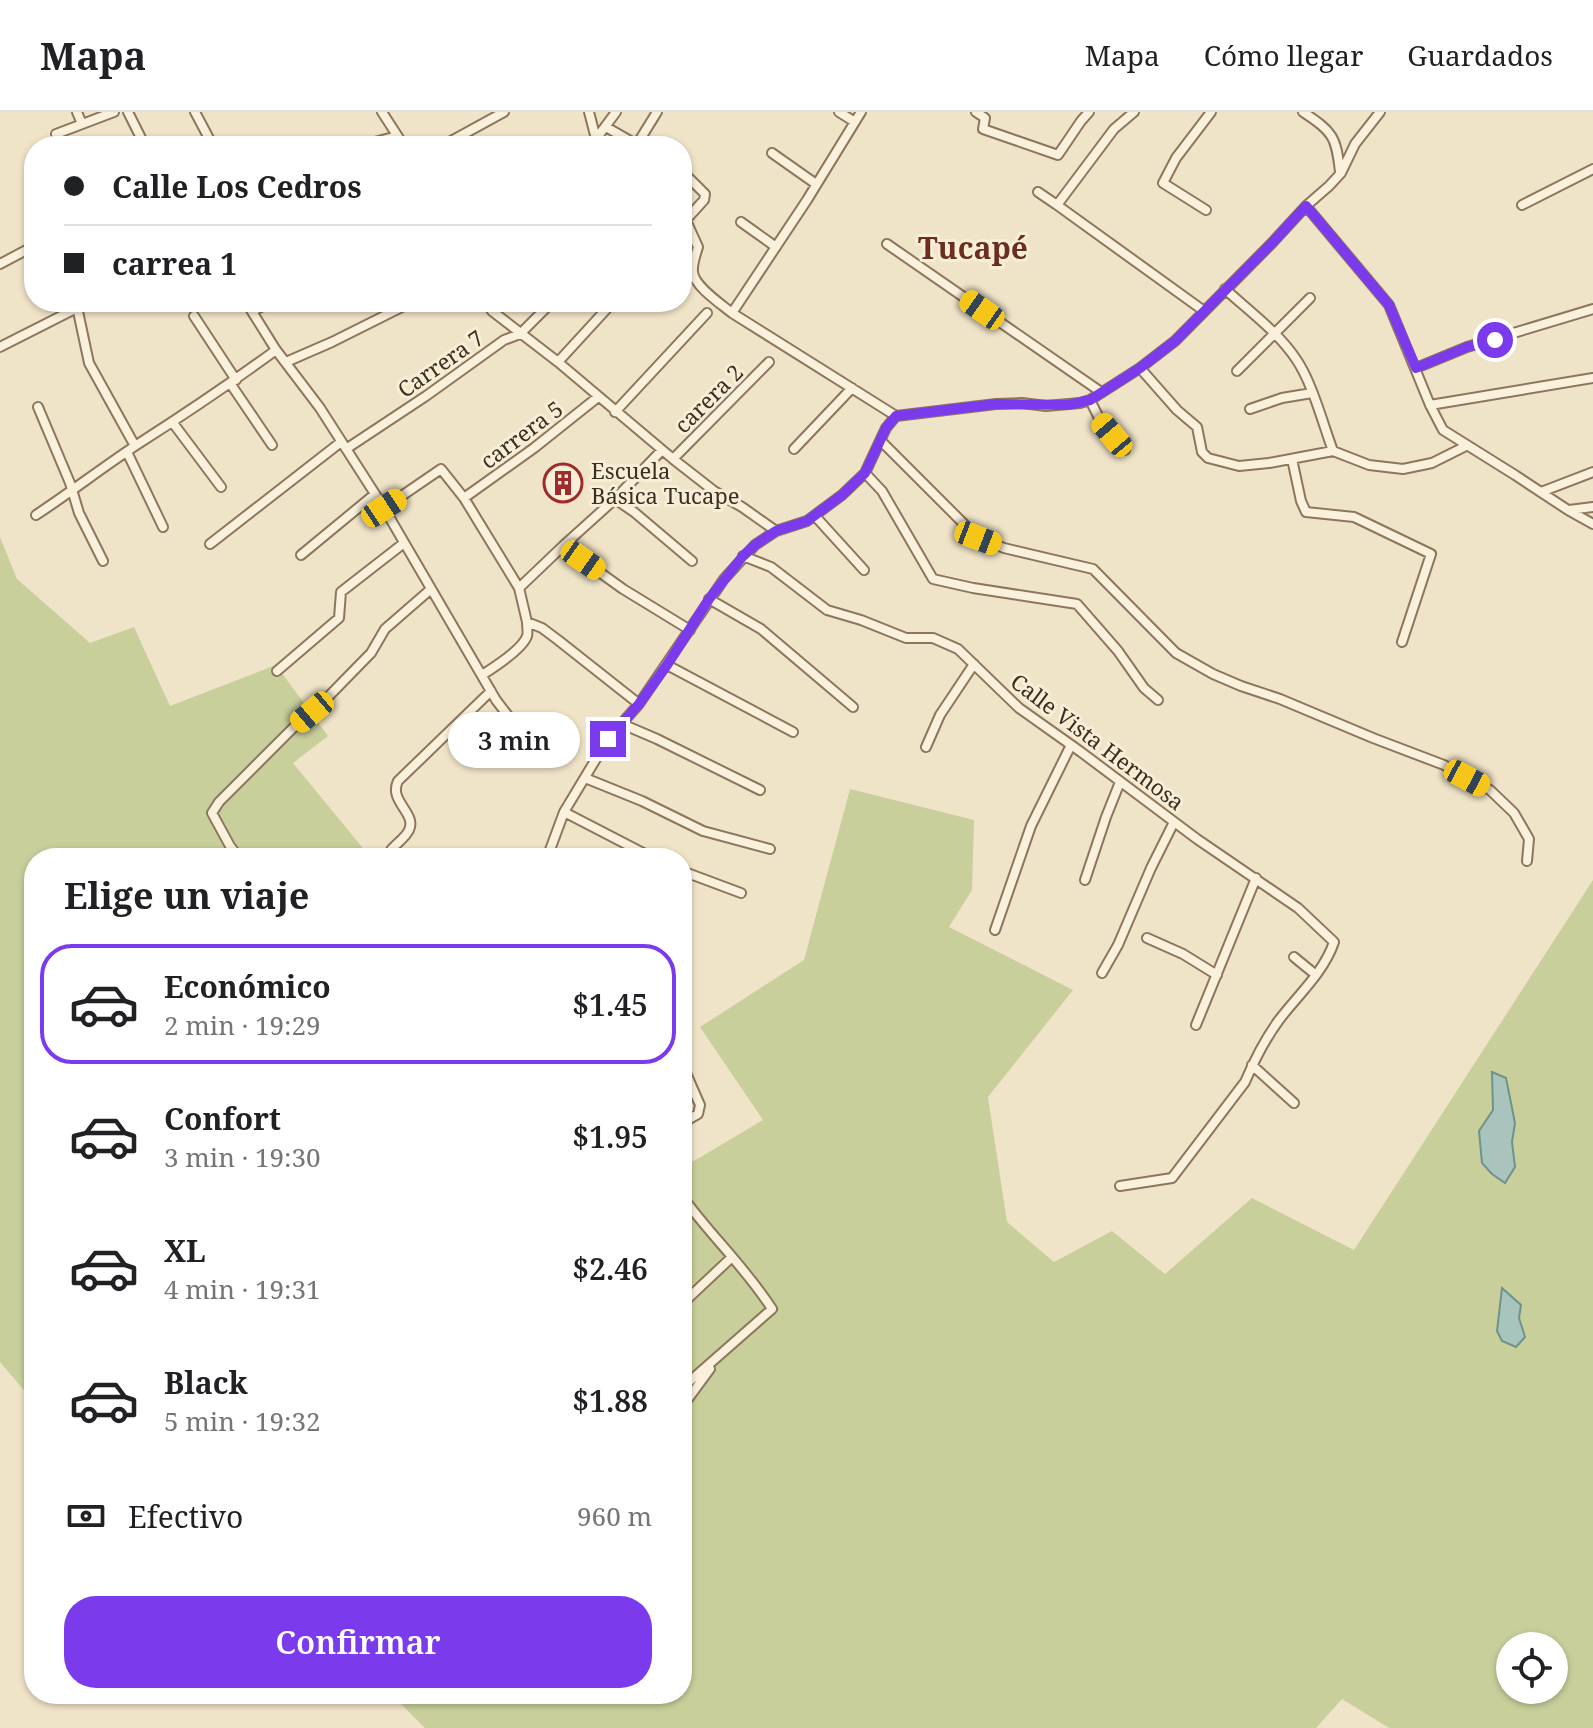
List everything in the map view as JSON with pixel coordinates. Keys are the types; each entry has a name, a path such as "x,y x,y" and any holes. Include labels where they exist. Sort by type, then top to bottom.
{"street":[{"path":"77,112 82,124"},
{"path":"57,136 114,112"},
{"path":"128,112 140,136"},
{"path":"195,112 208,136"},
{"path":"382,112 397,136"},
{"path":"460,136 504,112"},
{"path":"589,112 595,136"},
{"path":"598,136 616,112"},
{"path":"642,136 657,112"},
{"path":"839,112 855,122"},
{"path":"732,313 861,112"},
{"path":"976,112 985,118 983,129 1058,155 1089,112"},
{"path":"1057,205 1114,129 1134,112"},
{"path":"1206,210 1163,183 1176,158 1211,112"},
{"path":"1303,112 1324,126 1333,137 1341,173"},
{"path":"692,234 698,247 693,276 703,289 732,313 896,416 996,404 1068,405 1090,400 1175,341 1341,173 1355,144 1380,112"},
{"path":"606,127 622,136"},
{"path":"772,153 816,184"},
{"path":"1522,205 1593,169"},
{"path":"692,181 705,194 704,200 692,211"},
{"path":"1038,192 1204,311"},
{"path":"1306,206 1389,305 1443,430 1593,524"},
{"path":"741,222 776,247"},
{"path":"887,244 1101,392"},
{"path":"0,264 24,251"},
{"path":"1225,289 1297,360 1333,451"},
{"path":"1237,371 1310,298"},
{"path":"1416,368 1467,347 1593,309"},
{"path":"0,347 63,312"},
{"path":"78,312 89,363 135,446"},
{"path":"254,312 384,508 491,691 529,743"},
{"path":"286,362 392,312"},
{"path":"493,312 714,491 776,531"},
{"name":"Carrera 7","path":"210,544 343,445 426,396 504,340 520,334 542,312"},
{"path":"558,362 604,312"},
{"path":"615,412 707,313"},
{"path":"194,316 272,445"},
{"path":"36,515 276,350"},
{"name":"carera 2","path":"673,459 769,362"},
{"path":"1140,368 1177,410 1197,427 1202,452 1208,458 1239,466 1333,451 1369,465 1403,469 1432,463 1466,446"},
{"path":"1430,405 1593,378"},
{"path":"794,449 852,388"},
{"path":"1250,409 1282,398 1312,393"},
{"name":"carrera 5","path":"464,498 598,397"},
{"path":"1090,400 1100,420 1125,450"},
{"path":"38,407 79,513 103,561"},
{"path":"551,848 564,812 608,739 639,704 709,599 743,556 776,531 807,521 842,495 865,473 886,428 896,416"},
{"path":"173,423 221,487"},
{"path":"881,441 978,538 1004,548 1093,569 1176,653 1190,662 1241,686 1444,765 1490,790 1514,813 1529,839 1527,861"},
{"path":"519,588 615,499 662,450"},
{"path":"127,452 163,527"},
{"path":"1292,459 1306,512 1354,517 1431,554 1402,642"},
{"path":"384,508 441,469 464,498 519,588 528,635 521,645 482,675"},
{"path":"1541,492 1593,472"},
{"path":"865,473 882,491 933,579 1077,604 1118,651 1144,688 1158,700"},
{"path":"301,555 375,494"},
{"path":"615,499 692,561"},
{"path":"1568,510 1593,507"},
{"path":"815,516 864,570"},
{"path":"277,671 339,618 341,592 404,543"},
{"path":"563,546 623,589 690,630"},
{"name":"Calle Vista Hermosa","path":"743,556 771,567 827,610 906,638 933,638 958,649 1019,708 1298,908 1334,942 1316,975"},
{"path":"232,848 212,813 219,802 362,663 385,629 431,589"},
{"path":"709,599 761,629 853,707"},
{"path":"527,622 542,628 639,704"},
{"path":"926,747 940,715 974,664"},
{"path":"667,665 793,732"},
{"path":"393,848 409,830 410,824 397,798 395,786 398,781 491,691"},
{"path":"622,724 760,790"},
{"path":"995,930 1031,826 1071,745"},
{"path":"585,778 703,831 770,849"},
{"path":"1085,880 1120,782"},
{"path":"564,812 634,848"},
{"path":"1102,973 1174,822"},
{"path":"692,875 741,893"},
{"path":"1196,1025 1256,878"},
{"path":"1147,938 1183,954 1217,975"},
{"path":"1120,1186 1172,1178 1245,1082 1277,1023 1316,975 1294,957"},
{"path":"1252,1065 1294,1103"},
{"path":"692,1087 700,1105 698,1114 692,1117"},
{"path":"692,1208 756,1284 772,1309 692,1380"},
{"path":"692,1295 732,1257"},
{"path":"692,1394 722,1354"}],"green space":[{"path":"0,537 17,579 90,643 134,627 170,706 276,665 328,736 293,763 363,848 24,848 24,1390 0,1362"},
{"path":"850,789 974,820 972,890 949,927 1073,990 988,1097 1007,1222 1054,1262 1112,1231 1165,1274 1252,1198 1354,1250 1593,880 1593,1728 1389,1728 1342,1699 1316,1728 425,1728 401,1704 692,1704 692,1162 763,1120 700,1027 804,960"}],"water":[{"path":"1492,1072 1506,1078 1515,1123 1512,1142 1515,1167 1505,1183 1482,1163 1479,1131 1493,1110"},
{"path":"1502,1288 1521,1305 1519,1318 1525,1337 1516,1347 1502,1341 1497,1331"}],"place":[{"name":"Escuela Básica Tucape","path":"563,483"}],"district":[{"name":"Tucapé","path":"973,247"}],"route":[{"path":"608,739 639,704 709,599 743,556 776,531 807,521 842,495 865,473 886,428 896,416 996,404 1046,406 1090,400 1175,341 1306,206 1389,305 1416,368 1467,347 1495,340"}]}
